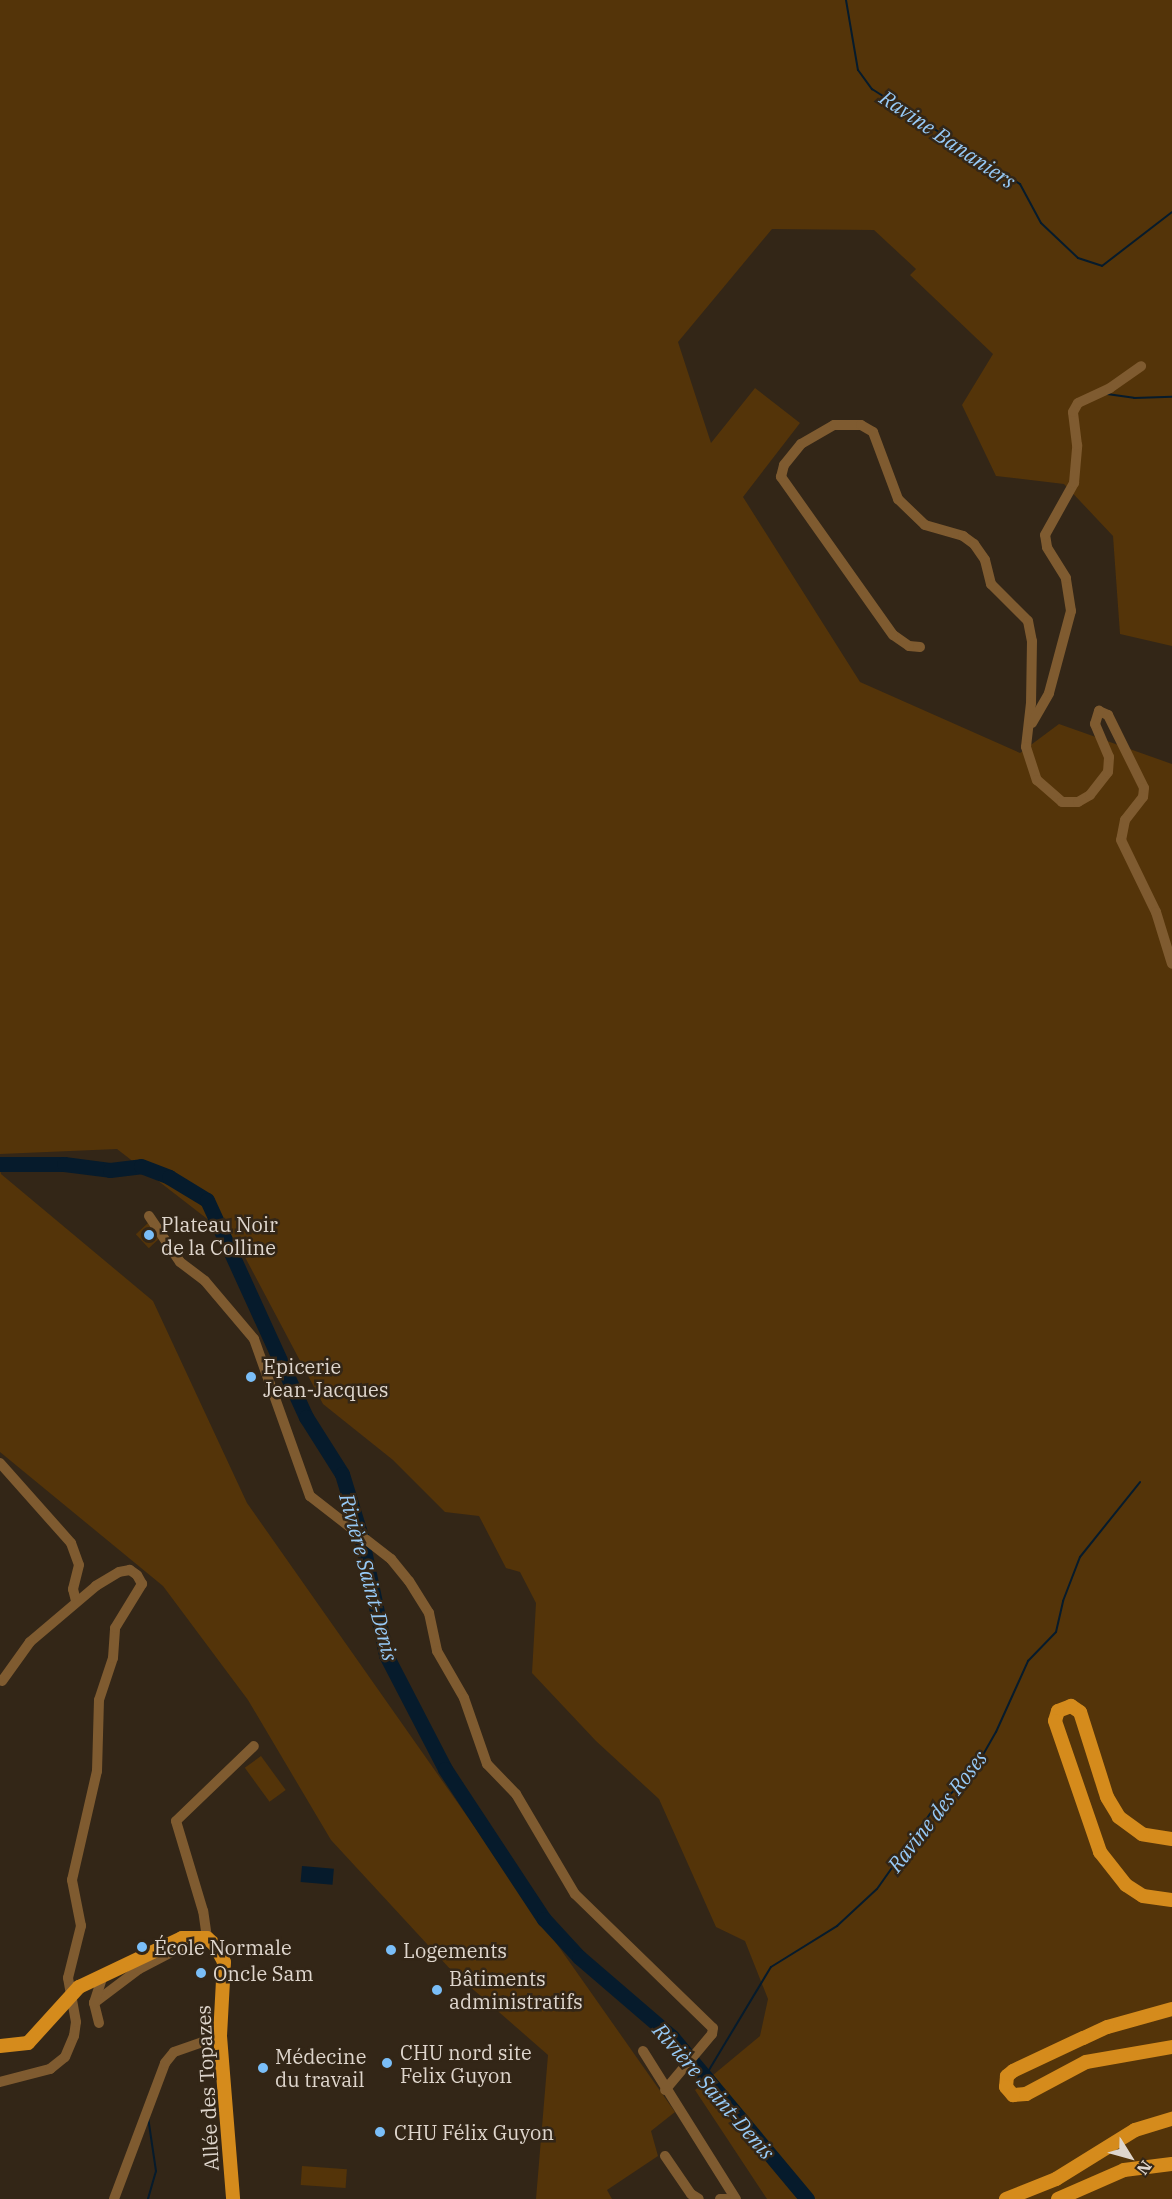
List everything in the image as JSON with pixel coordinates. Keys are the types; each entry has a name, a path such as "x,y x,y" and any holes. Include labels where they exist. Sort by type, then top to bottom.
{"main road":[{"path":"1172,1839 1142,1834 1119,1817 1107,1797 1080,1712 1071,1706 1058,1711 1055,1721 1100,1852 1126,1885 1143,1896 1172,1900"},
{"path":"0,2046 28,2043 70,1993 103,1975 192,1936 207,1938"},
{"name":"Allée des Topazes","path":"207,1938 215,1945 224,1962 220,2036 233,2199"},
{"path":"1172,2009 1107,2027 1083,2038 1013,2071 1007,2076 1006,2087 1013,2095 1026,2094 1086,2062 1172,2047"},
{"path":"1006,2199 1056,2179 1135,2130 1172,2119"},
{"path":"1058,2199 1124,2170 1172,2164"}],"street":[{"path":"1029,729 1049,693 1069,624 1071,602 1066,578 1047,546 1044,535 1074,483 1077,446 1073,412 1078,403 1116,385 1141,366"},
{"path":"920,647 909,646 893,635 782,477 784,465 801,444 834,425 861,425 873,432 898,499 925,525 954,533 974,544 985,560 991,584 1028,621 1032,641 1029,729 1026,747 1037,780 1062,802 1078,802 1099,786 1108,772 1109,757 1095,724 1099,711 1108,714 1144,788 1143,797 1125,820 1121,840 1156,912 1172,964"},
{"path":"149,1216 180,1262 205,1281 254,1338 310,1496 391,1559 429,1613 437,1651 464,1698 487,1764 516,1794 575,1894 644,1964 710,2024 713,2032 708,2040 666,2088"},
{"path":"0,1463 71,1543 79,1565 73,1589 76,1601"},
{"path":"0,2082 50,2069 65,2057 76,2022 70,1993 70,1963 80,1940 81,1926 72,1880 97,1771 99,1700 113,1658 115,1628 142,1584 130,1570 119,1572 76,1601 30,1642 2,1681"},
{"path":"207,1938 203,1911 176,1821 254,1746"},
{"path":"94,2003 139,1969 187,1944 192,1936"},
{"path":"99,2024 94,2003 103,1975"},
{"path":"114,2199 165,2063 174,2052 220,2036"},
{"path":"643,2051 736,2199"},
{"path":"665,2156 691,2194 699,2199"},
{"path":"720,2199 726,2199"}],"shaded area":[{"path":"0,0 1172,0 1172,646 1120,634 1113,536 1064,484 996,476 962,405 993,354 910,275 916,269 874,230 772,229 678,342 711,443 755,388 800,423 743,497 860,682 1020,753 1059,724 1172,764 1172,2199 767,2199 695,2090 760,2036 768,1999 745,1941 716,1927 659,1799 596,1741 532,1673 536,1603 520,1572 506,1568 479,1516 445,1512 393,1460 323,1404 237,1242 117,1149 0,1154"},
{"path":"0,1168 1,1174 153,1301 247,1503 675,2112 651,2131 658,2156 607,2190 612,2199 536,2199 548,2055 451,1970 331,1840 248,1700 163,1586 0,1452"},
{"name":"Plateau Noir de la Colline","path":"149,1222 162,1236 149,1248 136,1234"},
{"path":"261,1756 286,1790 270,1802 245,1768"},
{"path":"302,2166 347,2169 346,2188 301,2185"}],"water":[{"path":"302,1866 334,1869 332,1885 301,1882"}],"waterway":[{"name":"Ravine Bananiers","path":"846,0 858,70 872,89 1020,184 1041,223 1078,258 1102,266 1172,212"},
{"path":"1107,394 1134,398 1172,397"},
{"name":"Rivière Saint-Denis","path":"0,1164 64,1164 110,1170 141,1166 169,1177 207,1200 306,1417 342,1474 361,1536 386,1655 445,1769 544,1919 579,1957 672,2037 807,2199"},
{"name":"Ravine des Roses","path":"706,2075 771,1967 837,1926 877,1889 932,1811 972,1774 996,1732 1028,1661 1056,1632 1063,1601 1080,1557 1140,1482"},
{"path":"148,2117 156,2171 148,2199"}],"place":[{"name":"Plateau Noir de la Colline","path":"149,1235"},
{"name":"Epicerie Jean-Jacques","path":"251,1377"},
{"name":"École Normale","path":"142,1947"},
{"name":"Logements","path":"391,1950"},
{"name":"Oncle Sam","path":"201,1973"},
{"name":"Bâtiments administratifs","path":"437,1990"},
{"name":"CHU nord site Felix Guyon","path":"387,2063"},
{"name":"Médecine du travail","path":"263,2068"},
{"name":"CHU Félix Guyon","path":"380,2132"}]}
